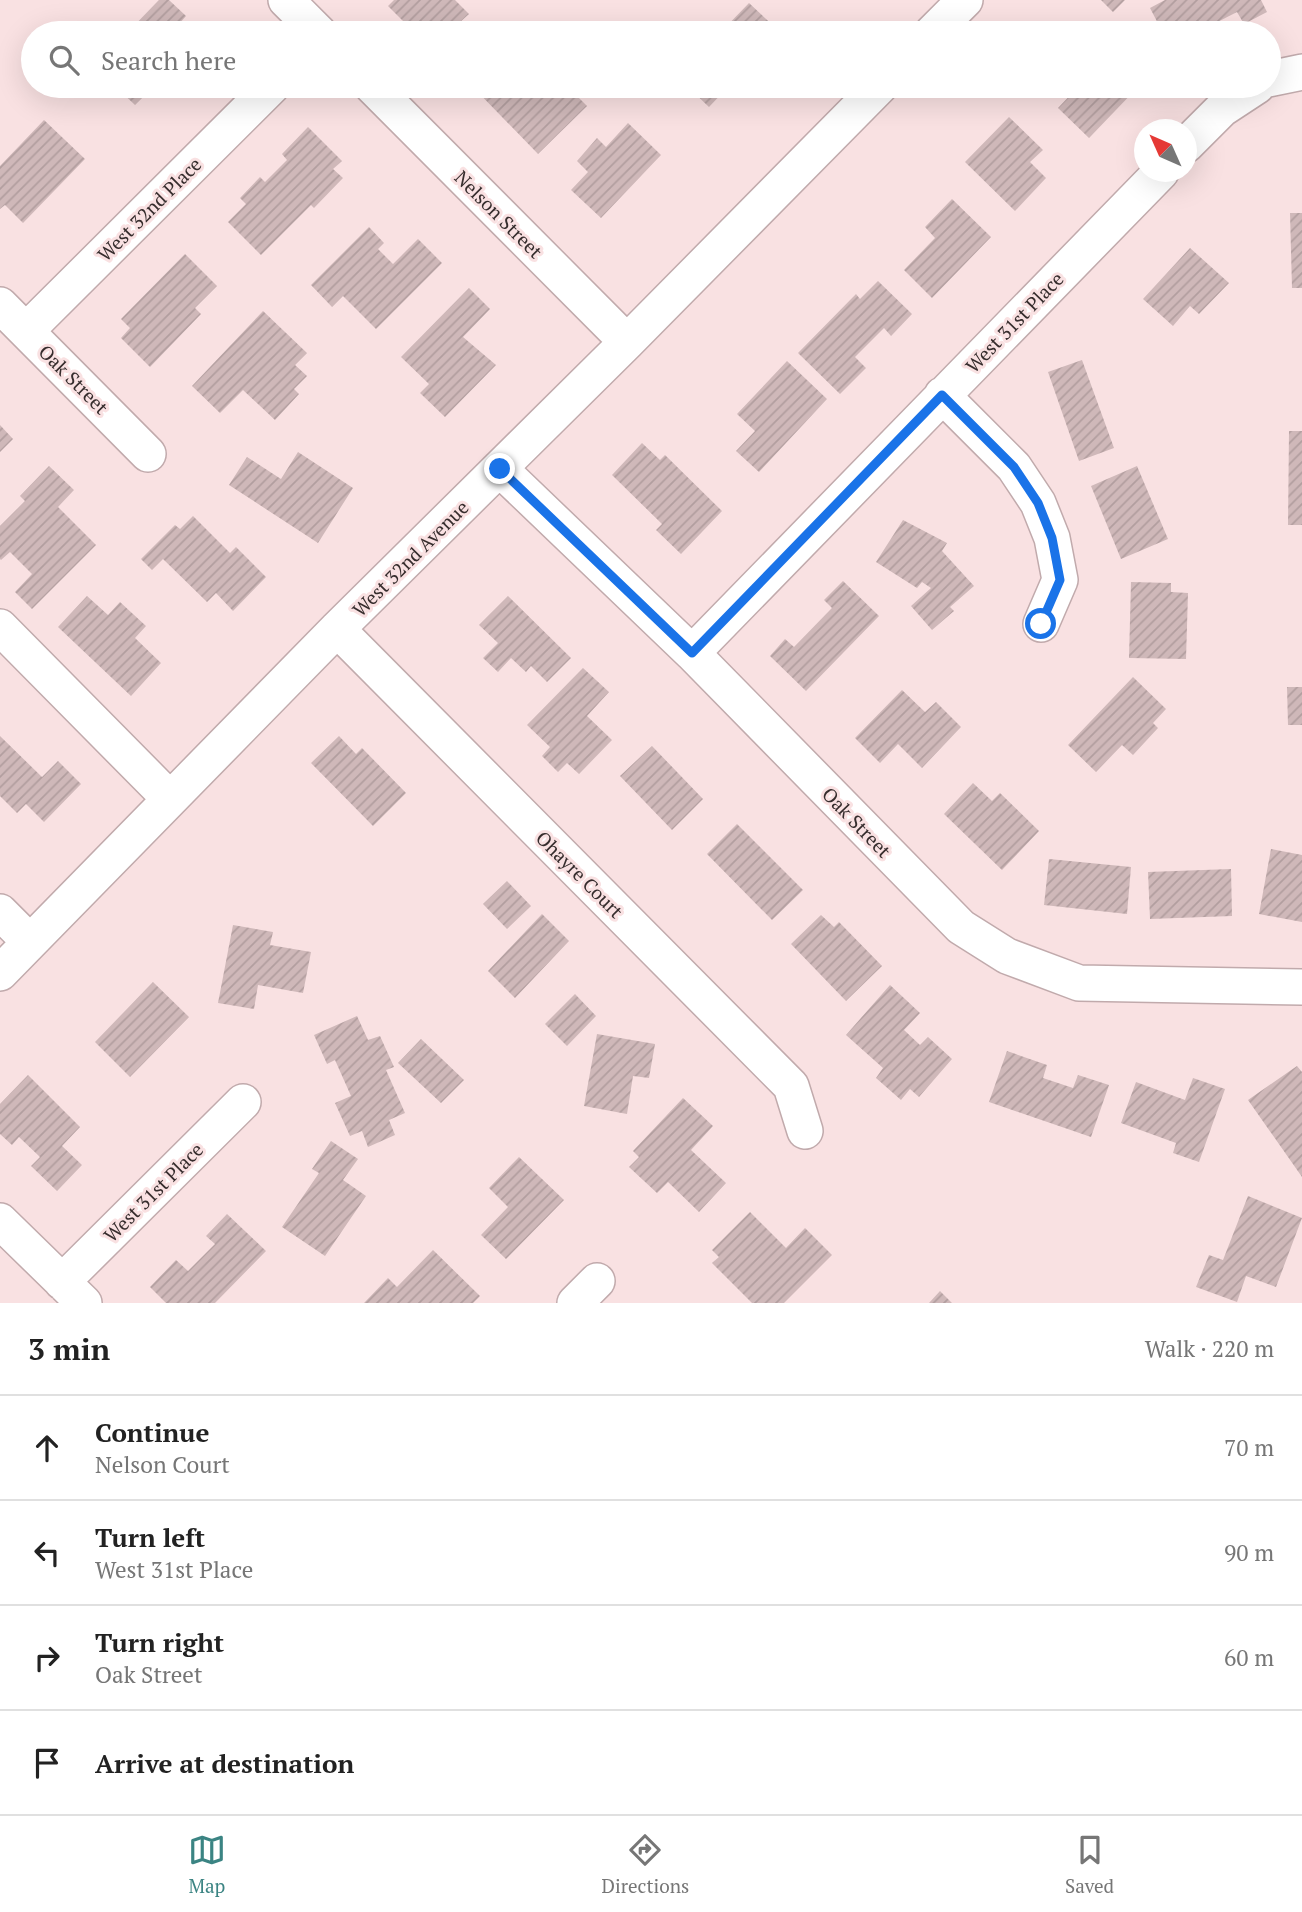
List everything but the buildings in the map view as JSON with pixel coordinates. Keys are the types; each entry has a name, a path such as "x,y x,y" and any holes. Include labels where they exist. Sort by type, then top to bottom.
{"street":[{"path":"286,0 307,21"},
{"path":"944,21 965,0"},
{"path":"1281,76 1302,72"},
{"name":"West 32nd Place","path":"26,331 260,98"},
{"name":"Nelson Street","path":"384,98 627,342"},
{"name":"West 32nd Avenue","path":"0,973 337,629 868,98"},
{"path":"1197,134 1222,109 1239,98"},
{"name":"West 31st Place","path":"692,653 1151,182"},
{"name":"Oak Street","path":"0,305 148,454"},
{"path":"942,395 1014,467 1038,503 1052,538 1060,580 1041,624"},
{"name":"Oak Street","path":"500,469 692,653 961,927 1007,956 1079,983 1302,987"},
{"path":"0,627 170,799"},
{"name":"Ohayre Court","path":"337,629 791,1086 805,1131"},
{"path":"0,912 30,942"},
{"name":"West 31st Place","path":"73,1292 243,1102"},
{"path":"0,1221 73,1292"}],"route":[{"path":"500,469 692,653 942,395 1014,467 1038,503 1052,538 1060,580 1041,624"}]}
